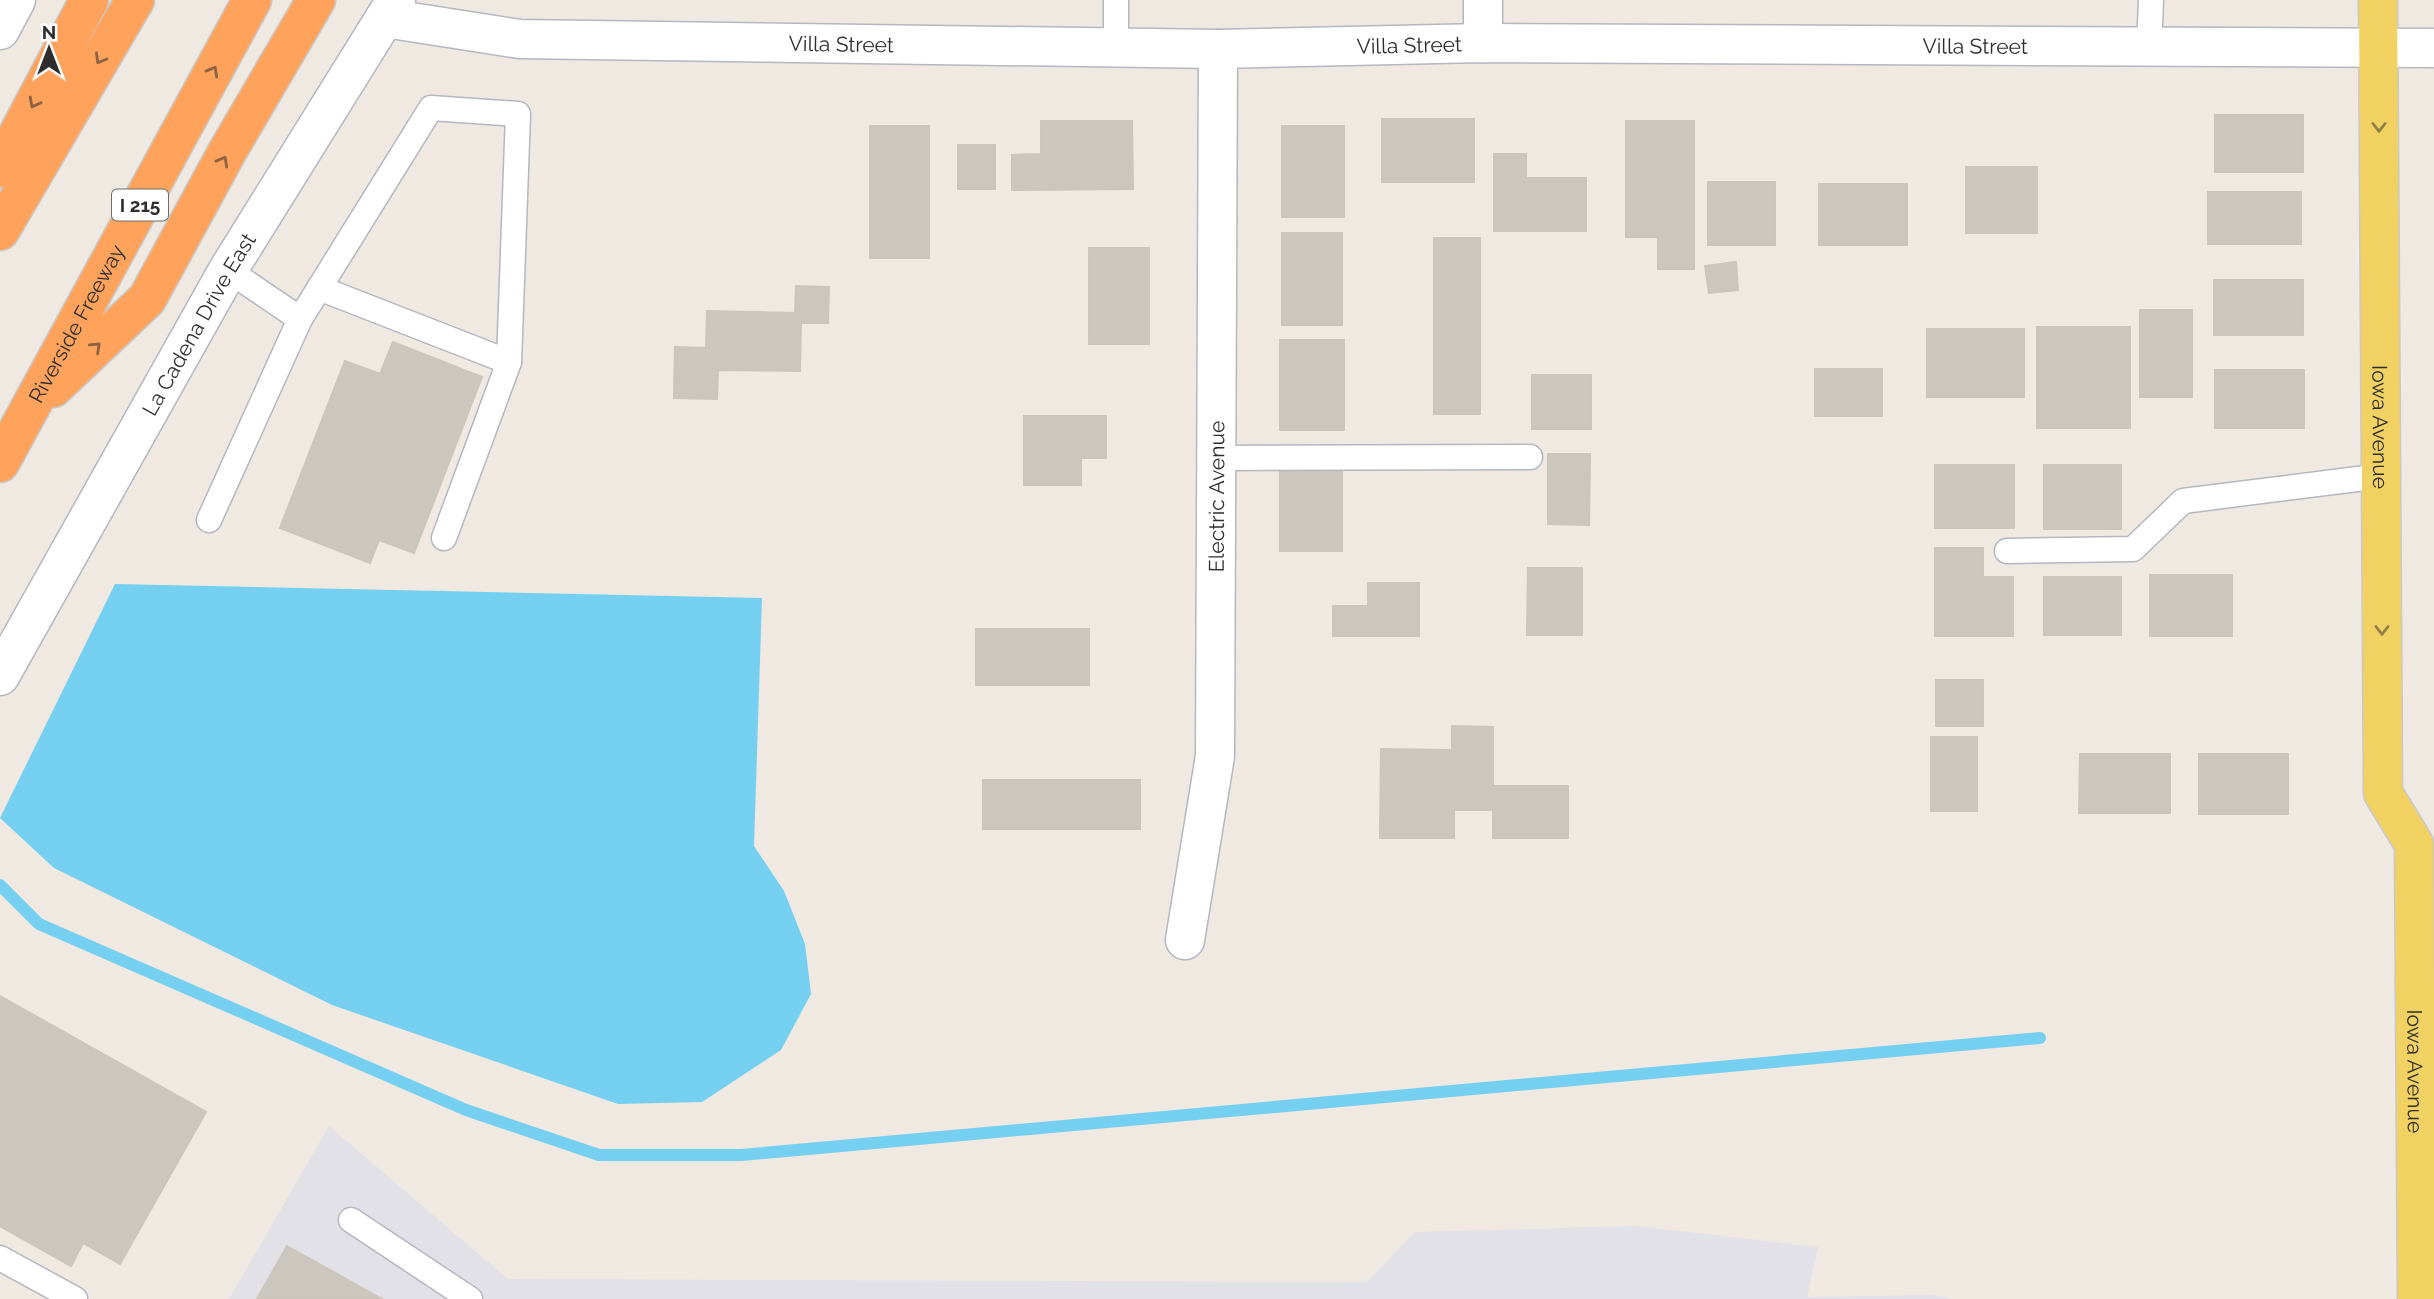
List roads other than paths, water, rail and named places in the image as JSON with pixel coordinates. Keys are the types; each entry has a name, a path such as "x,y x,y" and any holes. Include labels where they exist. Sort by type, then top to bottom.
{"highway":[{"path":"0,168 89,0"},
{"path":"0,231 135,0"},
{"name":"Riverside Freeway","path":"0,463 251,0"},
{"path":"29,411 148,299 227,152 316,0"}],"main road":[{"name":"Iowa Avenue","path":"2378,0 2383,793 2427,837 2415,999 2417,1299"}],"street":[{"path":"1483,0 1483,43"},
{"name":"Villa Street","path":"391,9 520,39 1218,49 1483,43 2434,48"},
{"name":"La Cadena Drive East","path":"6,666 228,270 391,9"},
{"name":"Electric Avenue","path":"1185,940 1215,757 1218,49"}],"lane":[{"path":"1116,0 1116,47"},
{"path":"2149,47 2151,0"},
{"path":"209,520 300,318 431,108 518,114 509,362 444,538"},
{"path":"228,270 300,318"},
{"path":"319,288 509,362"},
{"path":"1217,458 1530,457"},
{"path":"2007,551 2133,550 2183,501 2381,476"},
{"path":"351,1220 470,1299"},
{"path":"0,1258 75,1299"}],"water":[{"path":"115,584 762,598 754,846 784,891 805,944 811,994 781,1050 702,1102 618,1104 332,1005 54,868 0,818"}],"waterway":[{"path":"0,885 39,924 466,1110 599,1155 741,1155 2040,1038"}]}
